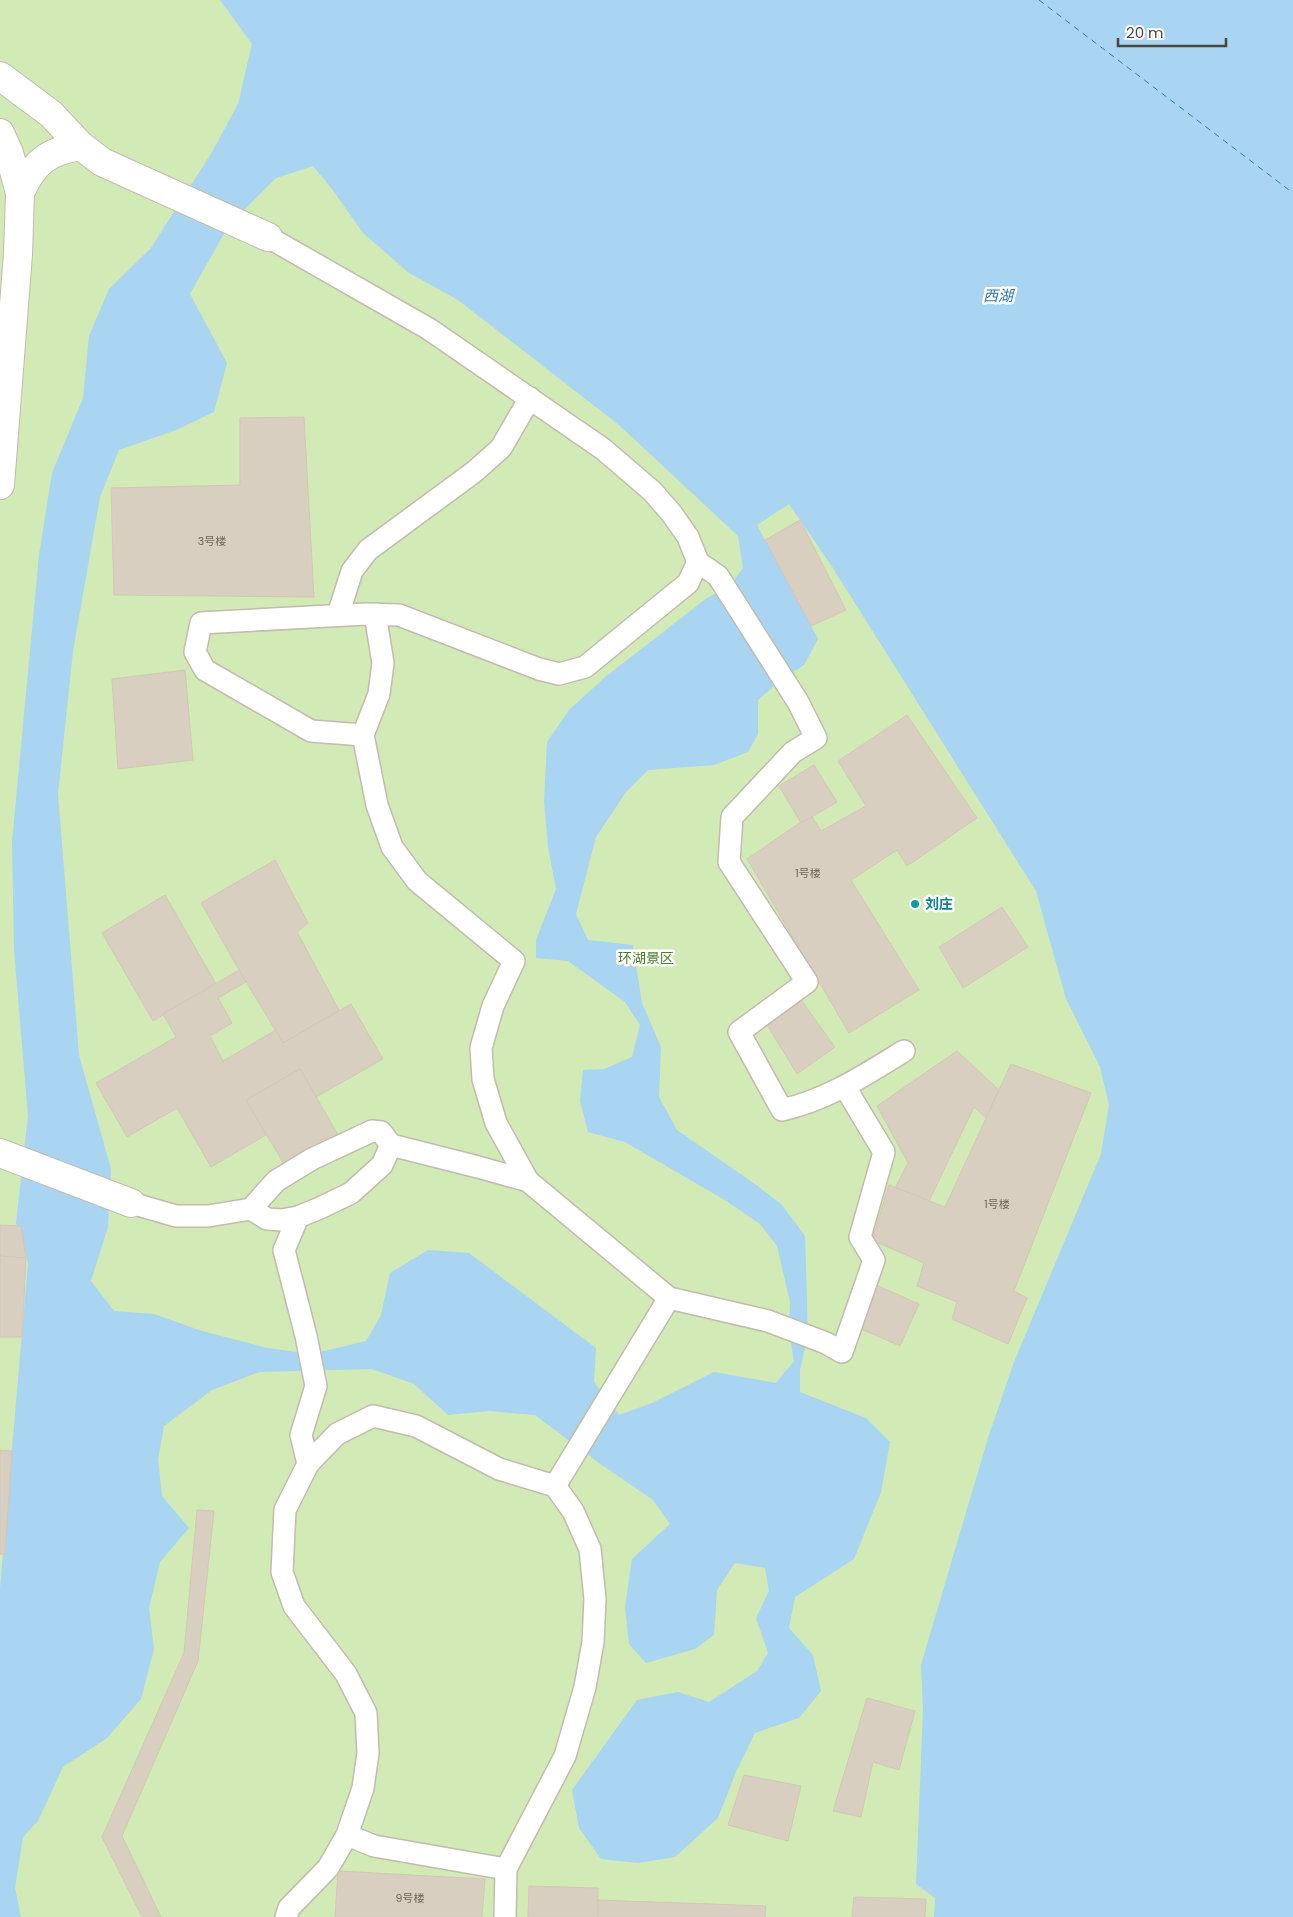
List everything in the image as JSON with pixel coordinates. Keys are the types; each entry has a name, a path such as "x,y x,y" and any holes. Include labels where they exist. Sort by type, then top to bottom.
{"street":[{"path":"0,76 52,114 91,154"},
{"path":"0,133 9,153 20,193 18,254 0,485"},
{"path":"20,193 29,173 44,158 63,149 91,154 268,237"},
{"path":"5,1154 131,1203"}],"lane":[{"path":"268,237 429,329 530,398 604,449 652,491 672,514 682,529 698,562 718,576 798,702 816,738 793,752 732,817 729,862 807,982 740,1032 782,1110 799,1106 845,1087 904,1051"},
{"path":"338,615 352,571 368,550 474,472 501,448 530,398"},
{"path":"363,735 311,731 205,670 194,652 201,623 338,615 399,615 539,669 559,674 585,667 651,615 688,583 698,562"},
{"path":"375,614 383,663 379,694 363,735 377,805 392,847 417,881 514,961 493,1006 481,1048 483,1079 496,1123 528,1181 669,1298 768,1321 826,1343 842,1352 874,1260 860,1236 884,1152 845,1087"},
{"path":"131,1203 176,1216 208,1216 251,1209 276,1181 304,1163 372,1131 381,1132 391,1145 478,1166 528,1181"},
{"path":"251,1209 266,1219 281,1220 298,1217 351,1193 382,1165 391,1145"},
{"path":"298,1217 284,1250 306,1336 316,1386 301,1435 308,1464"},
{"path":"555,1486 669,1298"},
{"path":"286,1917 289,1908 328,1868 347,1835 363,1788 368,1753 366,1713 346,1674 294,1606 282,1572 286,1510 308,1464 337,1434 373,1416 416,1426 499,1468 555,1486 573,1511 590,1549 595,1598 592,1642 585,1687 565,1756 506,1869 504,1917"},
{"path":"347,1835 374,1846 506,1869"}],"green space":[{"name":"环湖景区","path":"0,0 1293,0 1293,1917 0,1917"}],"water":[{"name":"西湖","path":"220,0 1293,0 1293,1917 934,1917 935,1898 916,1884 923,1709 921,1665 988,1438 1014,1362 1101,1154 1109,1105 1100,1067 1066,999 1036,891 831,565 789,504 757,525 818,639 804,665 781,680 758,700 758,734 748,752 714,765 648,770 626,792 596,837 576,914 588,940 633,945 642,1003 661,1047 659,1097 677,1130 782,1205 805,1236 808,1334 800,1370 800,1392 866,1418 890,1442 881,1492 854,1559 795,1597 789,1628 813,1655 821,1691 799,1718 755,1733 736,1772 718,1818 675,1857 638,1863 601,1859 579,1828 572,1790 637,1700 678,1692 709,1702 757,1671 768,1653 756,1618 769,1591 765,1568 735,1563 717,1590 714,1635 695,1649 646,1663 629,1644 625,1607 632,1559 670,1524 653,1500 599,1463 535,1415 489,1411 448,1415 414,1384 372,1369 259,1372 212,1390 164,1426 158,1459 162,1496 189,1528 160,1562 149,1608 154,1649 141,1699 107,1738 63,1767 38,1821 23,1837 15,1888 21,1917 0,1917 0,1588 28,1263 16,1223 28,1116 14,950 12,842 39,555 52,473 83,398 89,336 109,289 151,248 212,152 238,104 252,44","holes":["313,166 363,233 409,273 458,300 619,425 738,536 743,568 730,586 707,598 604,678 569,710 547,742 544,801 548,847 556,889 536,940 536,958 568,961 625,1002 640,1025 632,1057 604,1069 583,1070 580,1101 588,1132 625,1142 728,1202 760,1224 777,1246 790,1302 789,1331 794,1361 776,1383 714,1372 652,1403 619,1415 594,1382 596,1348 469,1253 428,1250 390,1273 381,1315 366,1341 312,1354 267,1348 202,1331 154,1314 114,1311 91,1281 108,1227 111,1169 79,1055 58,794 73,651 100,497 119,450 176,430 214,412 227,363 190,294 229,225 276,178"]}],"building":[{"path":"304,417 314,597 114,595 111,488 240,485 240,418"},
{"path":"800,520 846,610 811,626 765,540"},
{"path":"185,670 193,760 118,769 112,679"},
{"path":"907,715 977,818 907,866 897,850 851,880 919,990 849,1033 747,859 811,815 821,831 866,806 838,761"},
{"path":"814,765 837,802 801,823 779,786"},
{"path":"275,860 308,923 297,932 339,1010 283,1043 201,903"},
{"path":"165,895 216,984 153,1021 102,933"},
{"path":"1002,907 1028,947 963,988 939,947"},
{"path":"239,970 246,982 218,998 232,1023 210,1036 223,1061 276,1030 283,1043 351,1004 383,1059 316,1097 300,1069 246,1100 266,1135 211,1167 177,1108 127,1137 96,1083 176,1037 163,1014"},
{"path":"801,1000 835,1047 797,1074 766,1023"},
{"path":"957,1051 999,1090 986,1118 974,1107 929,1201 895,1188 908,1163 877,1106"},
{"path":"1011,1064 1091,1093 1014,1291 1027,1298 1008,1344 952,1319 957,1302 917,1286 924,1263 872,1240 889,1185 945,1207"},
{"path":"300,1069 348,1152 294,1181 246,1100"},
{"path":"0,1225 21,1226 26,1258 0,1256"},
{"path":"0,1256 26,1258 22,1337 0,1337"},
{"path":"876,1285 919,1304 900,1346 859,1328"},
{"path":"0,1450 12,1451 5,1554 0,1554"},
{"path":"197,1510 214,1511 198,1661 122,1836 161,1917 142,1917 102,1837 184,1653"},
{"path":"867,1698 915,1711 899,1770 873,1762 861,1817 833,1811"},
{"path":"744,1775 801,1786 788,1841 728,1825"},
{"path":"338,1871 485,1879 482,1917 335,1917"},
{"path":"529,1886 598,1888 598,1917 528,1917"},
{"path":"854,1897 926,1899 925,1917 852,1917"},
{"path":"598,1900 766,1906 765,1917 598,1917"}],"ferry route":[{"path":"1039,0 1293,193"}],"place":[{"name":"刘庄","path":"915,904"}]}
